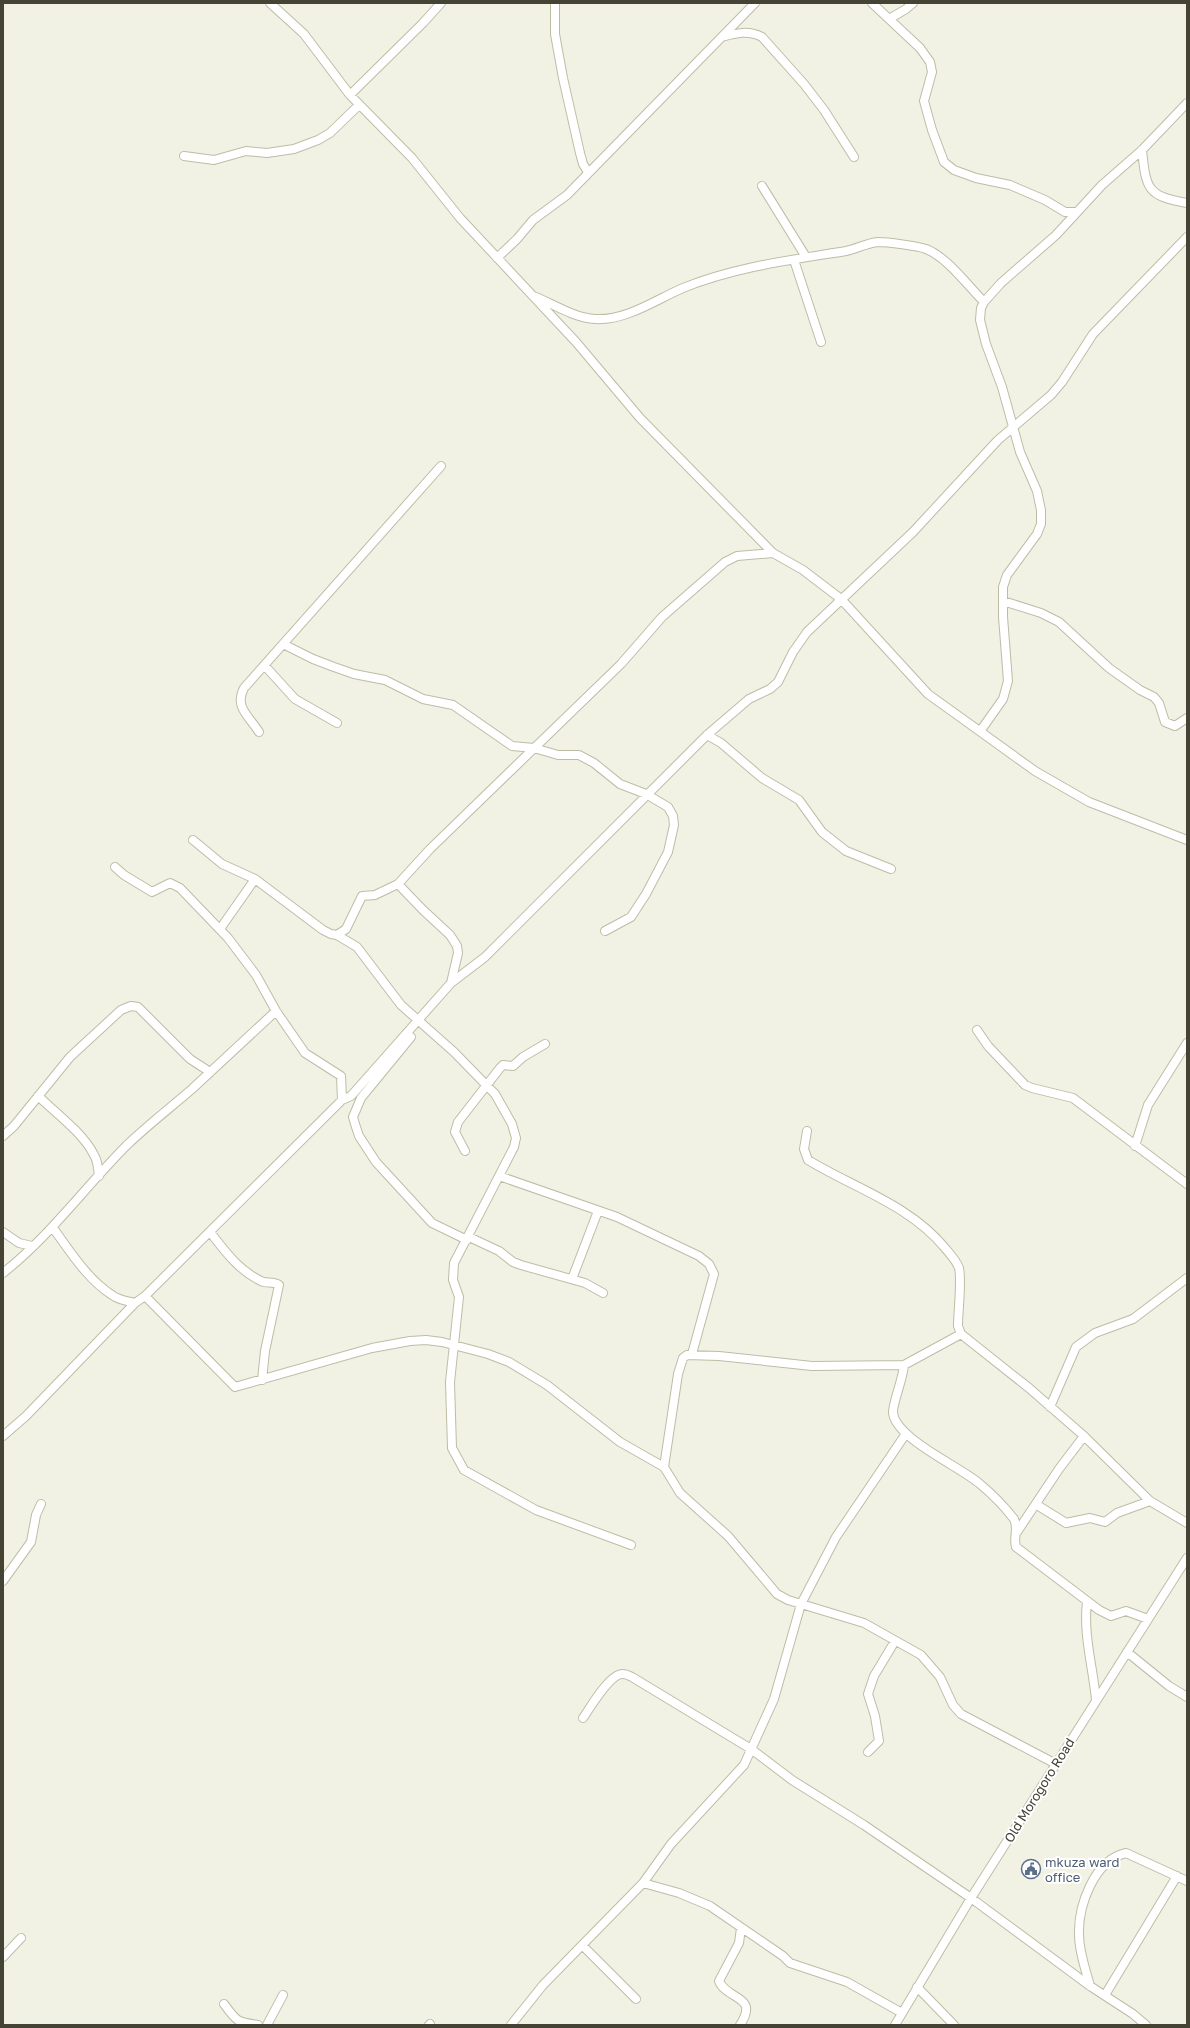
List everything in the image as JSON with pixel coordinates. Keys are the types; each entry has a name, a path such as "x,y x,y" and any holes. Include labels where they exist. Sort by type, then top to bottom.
{"street":[{"path":"270,3 304,34 350,95 412,158 460,218 576,342 640,418 773,553 803,570 841,599 928,694 1035,771 1089,802 1187,840"},
{"path":"350,95 423,24 441,3"},
{"path":"555,3 556,34 563,78 578,146 583,164 588,172"},
{"path":"497,258 517,239 533,220 567,195 755,3"},
{"path":"872,3 920,48 930,62 932,72 924,101 932,130 944,162 954,170 976,178 1010,185 1045,200 1065,212 1075,212"},
{"path":"889,19 913,3"},
{"path":"721,37 735,33 753,32 762,37 804,84 824,110 854,158"},
{"path":"980,730 1003,699 1008,681 1003,587 1007,575 1037,534 1040,524 1041,510 1037,491 1020,452 1014,428 980,320 981,308 984,302 1001,283 1056,235 1075,212 1102,185 1142,150 1187,103"},
{"path":"184,156 214,160 246,151 267,153 294,149 318,140 330,132 359,105"},
{"path":"1142,150 1144,171 1154,194 1165,199 1187,203"},
{"path":"762,186 806,257"},
{"path":"603,1293 584,1283 512,1262 499,1251 432,1222 376,1162 359,1136 353,1117 361,1098 389,1065 451,983 485,957 646,794 707,735 749,698 770,689 778,682 793,652 807,632 913,532 956,484 970,472 988,450 1051,395 1062,382 1093,334 1187,237"},
{"path":"532,295 577,315 590,319 603,319 627,314 684,288 730,273 806,257 847,251 877,242 926,248 940,257 984,302"},
{"path":"794,260 821,342"},
{"path":"259,732 241,707 240,697 244,688 441,466"},
{"path":"338,935 346,929 362,896 375,896 398,884 430,849 621,664 662,617 725,562 737,556 773,553"},
{"path":"1003,601 1041,613 1059,622 1109,668 1140,690 1154,697 1159,703 1164,722 1175,726 1187,718"},
{"path":"283,644 313,659 334,667 354,674 385,680 423,699 453,705 512,746 534,748 558,755 579,756 594,763 620,784 646,794 668,807 673,816 672,836 668,852 634,913 625,922 605,931"},
{"path":"265,666 295,699 338,723"},
{"path":"707,735 721,743 762,778 799,800 822,832 846,851 891,869"},
{"path":"193,840 222,864 255,879 323,930 338,935 357,947 401,1005 454,1052 486,1087 495,1094 512,1124 516,1138 514,1147 454,1263 452,1274 459,1297 450,1382 452,1448 464,1470 536,1510 631,1545"},
{"path":"115,867 124,875 152,892 166,884 175,885 220,929 256,975 276,1011 305,1053 341,1076 342,1100"},
{"path":"220,929 255,879"},
{"path":"398,884 450,935 457,946 458,953 451,983"},
{"path":"3,1136 14,1126 70,1057 122,1010 131,1006 138,1007 190,1059 210,1072"},
{"path":"3,1273 22,1258 32,1246 53,1228 128,1144 210,1072 276,1011"},
{"path":"3,1436 26,1416 135,1303 145,1296 342,1100 351,1096 421,1022"},
{"path":"977,1030 988,1046 1025,1085 1073,1098 1187,1184"},
{"path":"1135,1146 1148,1105 1187,1043"},
{"path":"465,1151 457,1139 455,1128 504,1065 513,1066 523,1057 545,1044"},
{"path":"38,1096 75,1131 91,1149 95,1156 99,1176"},
{"path":"807,1131 804,1148 808,1160 850,1184 885,1200 924,1227 953,1257 958,1268 958,1326 961,1334 1084,1436 1150,1501 1187,1523"},
{"path":"499,1176 598,1211 683,1248 709,1264 714,1274 692,1354"},
{"path":"572,1279 598,1211"},
{"path":"53,1228 83,1268 96,1282 112,1296 135,1303"},
{"path":"3,1232 19,1244 32,1246"},
{"path":"210,1232 228,1255 244,1271 262,1282 279,1285 265,1351 262,1380"},
{"path":"1050,1407 1076,1347 1095,1333 1134,1319 1187,1278"},
{"path":"145,1296 235,1387 372,1348 410,1341 426,1340 455,1346 488,1354 509,1362 547,1385 620,1442 664,1467 680,1493 728,1536 777,1594 788,1600 854,1619 921,1655 933,1667 944,1683 953,1705 961,1714 1056,1764"},
{"path":"664,1467 678,1374 683,1358 692,1354 812,1366 904,1365 961,1334"},
{"path":"904,1365 903,1378 893,1412 895,1421 905,1435 980,1484 1014,1519 1017,1526 1014,1540 1016,1547 1087,1602 1107,1615 1111,1616 1126,1611 1148,1619"},
{"path":"744,1765 774,1699 801,1604 836,1536 905,1435"},
{"path":"1016,1534 1037,1505 1059,1469 1084,1436"},
{"path":"1037,1505 1066,1523 1090,1518 1105,1522 1117,1513 1150,1501"},
{"path":"3,1581 31,1542 36,1515 41,1504"},
{"name":"Old Morogoro Road","path":"895,2025 971,1898 1187,1558"},
{"path":"1087,1602 1087,1640 1096,1683 1096,1700"},
{"path":"868,1752 879,1741 875,1716 868,1694 874,1676 896,1641"},
{"path":"1127,1652 1162,1681 1187,1697"},
{"path":"583,1718 608,1682 618,1675 623,1674 632,1677 751,1750 864,1825 971,1898 1090,1986 1133,2014 1146,2025"},
{"path":"511,2025 543,1985 643,1883 671,1844 744,1765 758,1756"},
{"path":"1090,1986 1081,1954 1078,1935 1086,1895 1091,1882 1100,1870 1120,1854 1126,1853 1187,1881"},
{"path":"1105,1995 1177,1876"},
{"path":"643,1883 679,1893 710,1906 783,1956 790,1963 847,1982 902,2014"},
{"path":"740,2025 745,2014 745,2004 743,2000 723,1987 719,1981 739,1943 741,1928"},
{"path":"3,1957 21,1938"},
{"path":"582,1945 636,1999"},
{"path":"918,1987 954,2025"},
{"path":"267,2025 283,1995"},
{"path":"224,2004 232,2016 241,2023 258,2025"}],"place":[{"name":"mkuza ward office","path":"1031,1869"}]}
